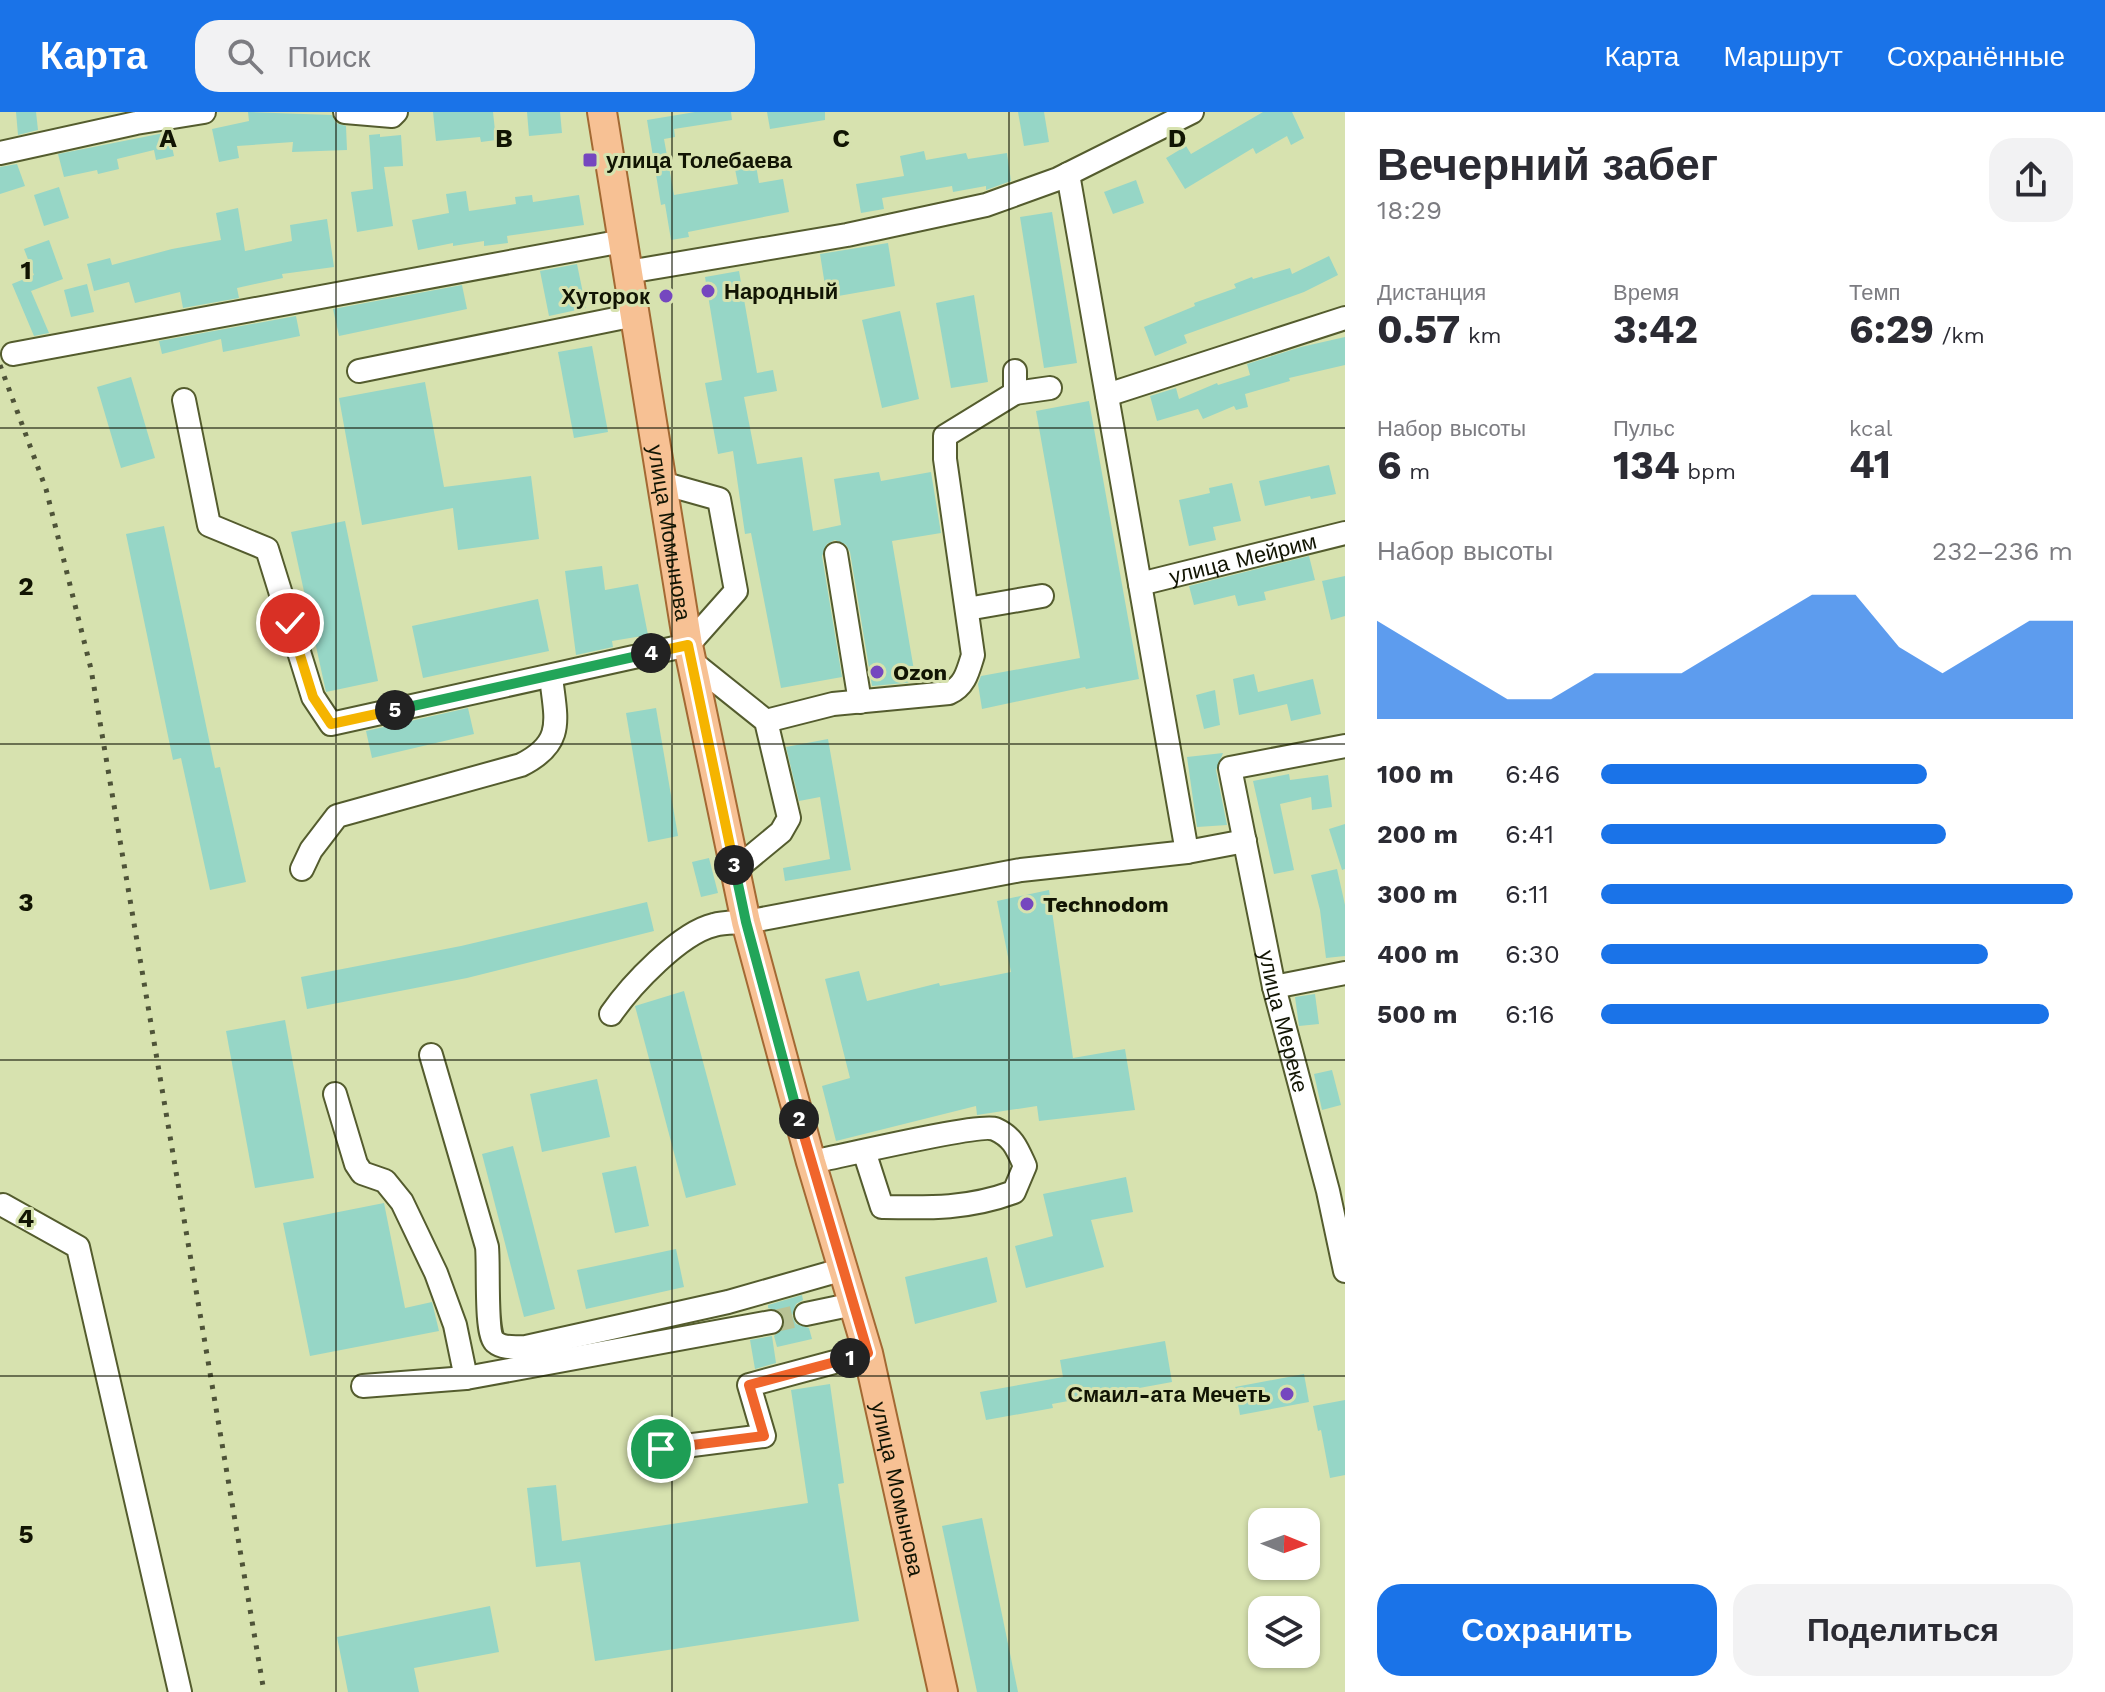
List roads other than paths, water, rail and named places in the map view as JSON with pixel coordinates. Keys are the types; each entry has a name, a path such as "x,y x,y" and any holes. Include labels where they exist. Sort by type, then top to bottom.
{"main road":[{"name":"улица Момынова","path":"602,112 690,653 746,922 811,1162 868,1353 943,1692"}],"street":[{"path":"0,153 136,123 204,112"},
{"path":"345,112 392,116 396,112"},
{"path":"628,272 847,235 986,205 1068,174 1192,112"},
{"path":"1068,174 1187,852"},
{"path":"13,354 623,241"},
{"path":"359,371 635,315"},
{"path":"1107,395 1345,318"},
{"path":"766,721 833,704 949,693 959,689 967,677 973,655 945,459 945,436 1015,382 1050,388"},
{"path":"184,400 209,525 267,549 313,697 331,724 551,677 690,653 736,591 719,499 662,483"},
{"name":"улица Мейрим","path":"1140,584 1345,533"},
{"path":"836,554 860,702"},
{"path":"967,609 1042,596"},
{"path":"690,653 766,721 789,818 781,832 735,870"},
{"path":"302,869 311,850 337,816 521,765 542,754 553,739 551,677"},
{"name":"улица Мереке","path":"1345,746 1230,768 1274,987 1336,1189 1345,1271"},
{"path":"611,1014 628,989 691,935 713,925 746,922 1021,870 1187,852 1245,841"},
{"path":"1274,987 1345,973"},
{"path":"431,1055 487,1247 490,1274 488,1323 490,1336 496,1344 526,1347 728,1302 844,1269"},
{"path":"335,1094 356,1164 362,1173 385,1181 402,1202 436,1273 455,1325 466,1378"},
{"path":"811,1162 864,1151 991,1127 1014,1140 1025,1166 1014,1192 985,1203 952,1208 882,1207 864,1151"},
{"path":"3,1205 78,1247 180,1692"},
{"path":"806,1314 854,1304"},
{"path":"363,1386 466,1378 771,1322"},
{"path":"661,1449 764,1436 749,1385 868,1353"}],"tunnel":[{"path":"771,1322 806,1314"}],"railway":[{"path":"0,365 46,489 91,669 264,1692"}],"place":[{"name":"улица Толебаева","path":"590,160"},
{"name":"Народный","path":"708,291"},
{"name":"Хуторок","path":"666,296"},
{"name":"Ozon","path":"877,672"},
{"name":"Technodom","path":"1027,904"},
{"name":"Смаил-ата Мечеть","path":"1287,1394"}]}
